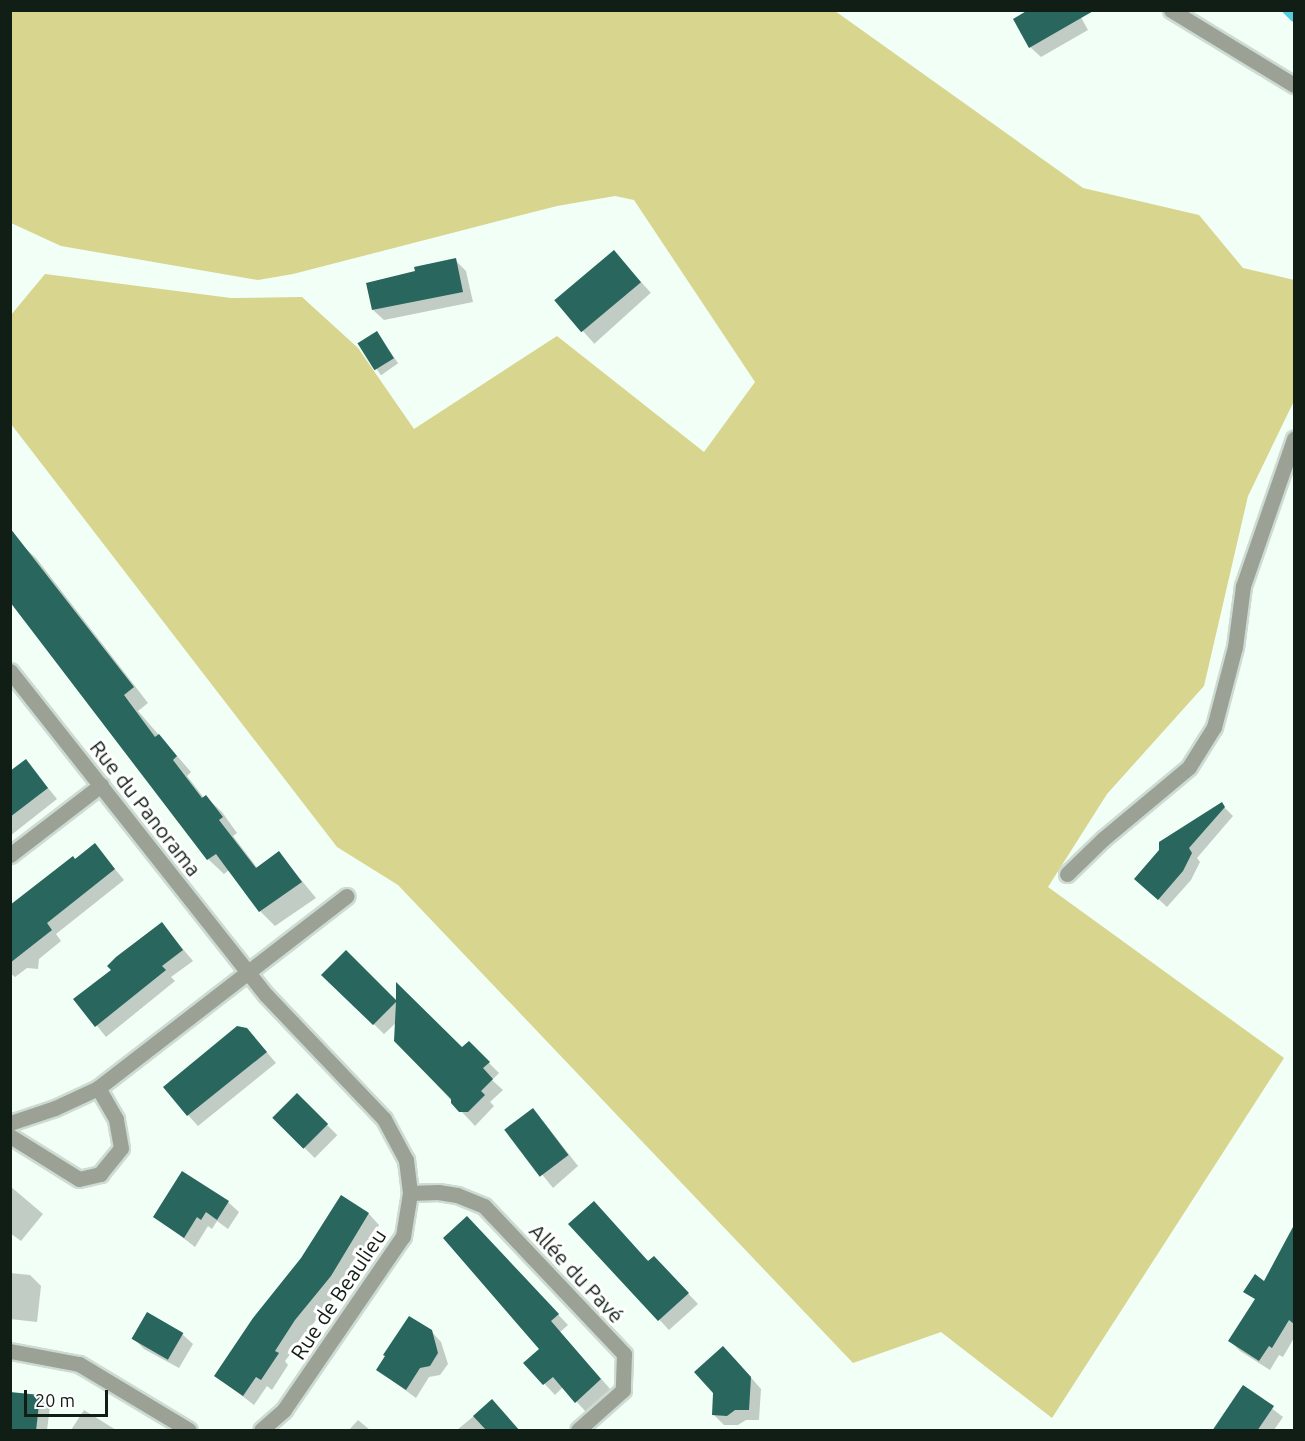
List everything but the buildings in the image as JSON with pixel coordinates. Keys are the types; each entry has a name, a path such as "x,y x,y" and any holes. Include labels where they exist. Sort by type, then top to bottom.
{"street":[{"path":"1171,10 1294,85"},
{"path":"1066,874 1103,839 1189,767 1214,727 1235,647 1243,586 1294,439"},
{"name":"Rue du Panorama","path":"10,671 247,971"},
{"path":"10,855 101,785"},
{"path":"10,1123 55,1108 98,1088 346,896"},
{"name":"Rue de Beaulieu","path":"247,971 266,996 384,1119 406,1160 410,1193 404,1236 284,1410 261,1431"},
{"path":"10,1136 79,1179 100,1174 121,1148 116,1119 98,1088"},
{"name":"Allée du Pavé","path":"410,1193 438,1192 456,1195 484,1206 624,1353 623,1390 578,1431"},
{"path":"10,1351 79,1364 189,1431"}],"shaded area":[{"path":"11,10 835,11 1083,188 1199,215 1243,268 1294,280 1294,401 1248,496 1204,686 1107,794 1048,887 1284,1058 1052,1418 941,1332 853,1363 398,885 337,847 11,424 11,315 45,274 231,298 302,297 358,348 414,429 557,336 704,452 755,382 634,200 615,196 557,206 293,274 258,280 61,246 11,223"}],"waterway":[{"path":"1286,10 1294,18"}]}
